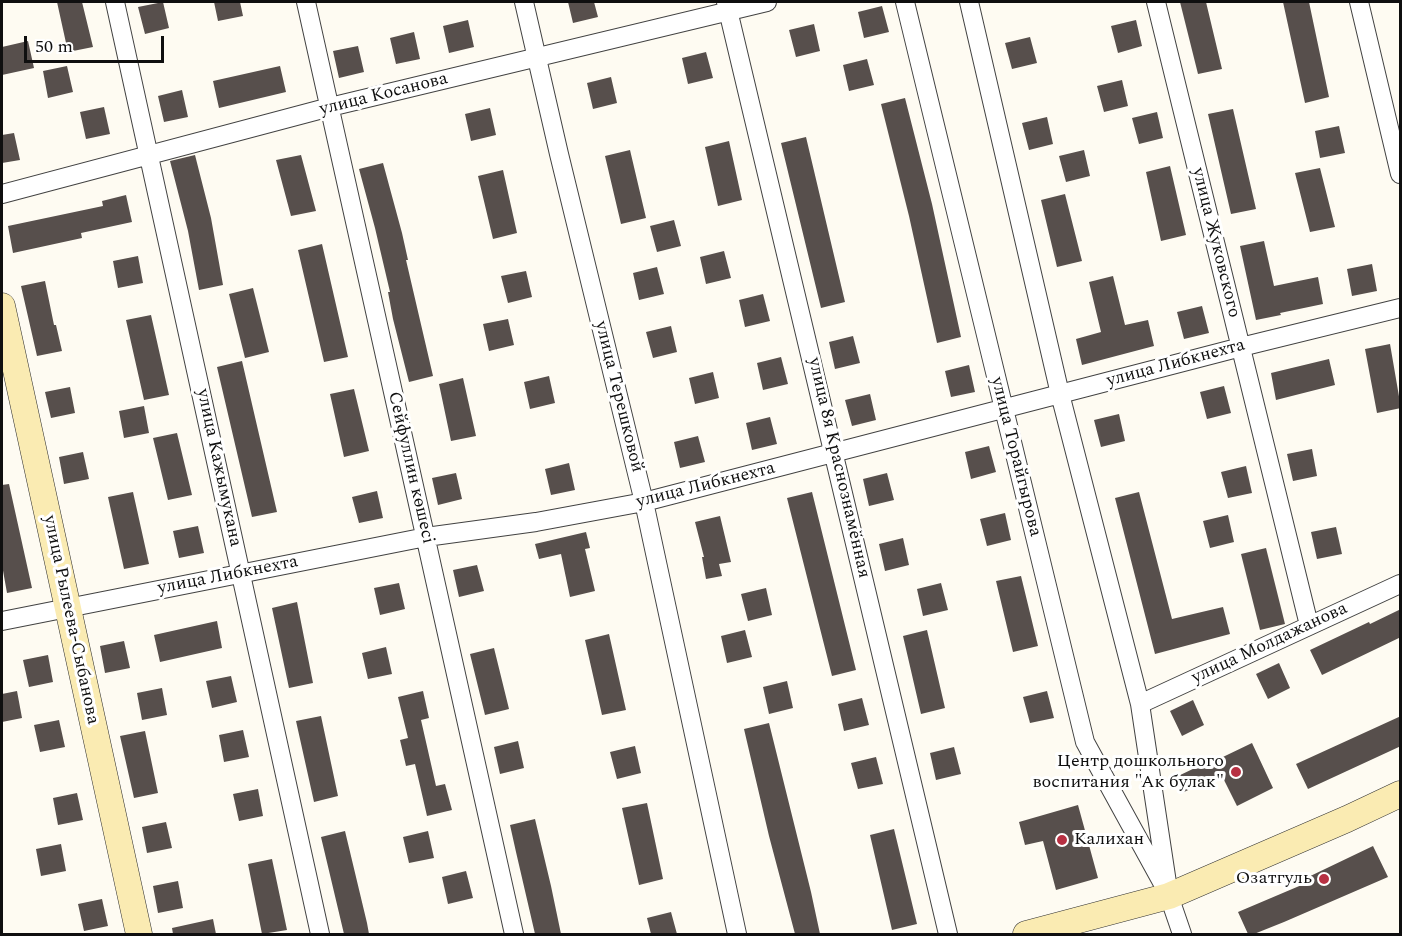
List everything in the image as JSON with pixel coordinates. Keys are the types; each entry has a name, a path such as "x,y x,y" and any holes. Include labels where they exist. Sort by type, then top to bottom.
{"street":[{"name":"улица Кажымукана","path":"115,2 320,934"},
{"name":"Сейфуллин көшесі","path":"306,2 514,934"},
{"name":"улица Терешковой","path":"524,2 644,502 737,934"},
{"name":"улица Косанова","path":"2,194 330,107 537,58 728,6 767,2"},
{"name":"улица Торайгырова","path":"905,2 1085,742 1169,896 1182,934"},
{"name":"улица Торайгырова","path":"969,2 1060,394 1140,704 1169,896"},
{"name":"улица Жуковского","path":"1156,2 1309,625"},
{"path":"1359,2 1401,174"},
{"name":"улица 8я Краснознамённая","path":"728,6 948,934"},
{"name":"улица Рылеева-Сыбанова","path":"2,306 140,934"},
{"name":"улица Либкнехта","path":"2,621 426,537 536,522 644,502 1240,347 1401,308"},
{"name":"улица Молдажанова","path":"1140,704 1401,584"},
{"path":"1026,934 1169,896 1401,794"}],"building":[{"path":"57,2 82,2 93,47 68,52"},
{"path":"163,2 169,28 145,34 138,7"},
{"path":"214,2 240,2 243,16 218,21"},
{"path":"568,2 594,2 598,17 573,23"},
{"path":"1180,2 1206,2 1222,69 1198,74"},
{"path":"1283,2 1309,2 1329,97 1305,103"},
{"path":"882,6 889,32 864,38 858,12"},
{"path":"468,20 474,47 449,53 443,26"},
{"path":"1136,20 1142,46 1118,53 1111,26"},
{"path":"814,24 820,51 796,57 789,30"},
{"path":"414,32 420,59 396,64 390,38"},
{"path":"1030,37 1037,63 1012,69 1005,43"},
{"path":"28,41 34,68 2,75 2,47"},
{"path":"358,46 364,72 339,78 333,51"},
{"path":"706,52 713,78 688,84 682,58"},
{"path":"867,59 874,85 849,91 843,65"},
{"path":"67,66 73,92 48,98 43,71"},
{"path":"280,66 286,92 219,108 213,81"},
{"path":"611,77 617,103 593,109 587,83"},
{"path":"1122,80 1128,106 1104,112 1097,86"},
{"path":"182,90 188,117 164,122 158,96"},
{"path":"905,98 932,204 961,337 937,343 881,104"},
{"path":"104,107 110,134 86,139 80,112"},
{"path":"490,108 496,135 471,141 465,114"},
{"path":"1233,109 1256,209 1231,214 1208,114"},
{"path":"1157,112 1163,138 1139,144 1132,118"},
{"path":"1047,117 1053,144 1029,150 1022,123"},
{"path":"1339,126 1345,153 1320,158 1315,131"},
{"path":"14,133 20,160 2,163 2,135"},
{"path":"806,137 845,302 821,308 781,143"},
{"path":"729,141 742,200 718,206 705,147"},
{"path":"630,150 646,218 621,224 605,156"},
{"path":"1084,150 1090,176 1066,182 1059,156"},
{"path":"195,155 211,218 223,285 199,290 188,231 170,161"},
{"path":"301,155 316,211 291,216 276,160"},
{"path":"383,163 402,233 408,260 406,260 433,376 409,382 393,319 388,292 390,292 375,228 359,169"},
{"path":"1170,166 1186,235 1161,241 1146,172"},
{"path":"1320,168 1335,227 1310,232 1295,173"},
{"path":"503,170 517,233 493,239 478,176"},
{"path":"1065,194 1082,261 1057,267 1041,200"},
{"path":"126,195 132,222 81,233 82,238 13,253 8,226 103,206 102,201"},
{"path":"674,220 681,246 657,252 650,226"},
{"path":"1264,241 1274,286 1318,277 1323,304 1256,320 1240,246"},
{"path":"322,244 348,357 324,362 298,250"},
{"path":"724,251 731,278 706,284 700,257"},
{"path":"138,256 143,283 118,288 113,261"},
{"path":"1372,264 1377,291 1352,296 1347,269"},
{"path":"657,267 664,294 639,300 633,273"},
{"path":"526,271 532,297 508,303 501,276"},
{"path":"1113,276 1125,325 1148,320 1154,346 1082,365 1076,339 1101,332 1089,282"},
{"path":"45,281 62,351 37,356 21,286"},
{"path":"253,288 269,352 245,358 229,294"},
{"path":"763,294 770,321 745,327 739,300"},
{"path":"1202,306 1209,333 1184,339 1177,312"},
{"path":"151,315 169,395 144,400 126,320"},
{"path":"508,319 514,345 489,351 483,324"},
{"path":"671,326 677,352 653,358 646,332"},
{"path":"853,336 860,363 835,369 829,342"},
{"path":"1390,344 1401,408 1377,413 1365,349"},
{"path":"781,357 788,384 763,390 757,363"},
{"path":"1329,359 1335,385 1276,400 1271,373"},
{"path":"242,361 277,512 252,517 217,367"},
{"path":"969,365 975,392 951,397 945,371"},
{"path":"713,372 719,398 695,404 689,378"},
{"path":"549,376 555,403 530,409 524,382"},
{"path":"463,378 476,436 451,441 439,384"},
{"path":"1224,386 1231,413 1207,419 1200,392"},
{"path":"70,387 75,413 51,418 45,392"},
{"path":"354,389 369,451 344,457 330,394"},
{"path":"870,394 876,420 852,426 845,400"},
{"path":"144,406 149,433 124,438 119,411"},
{"path":"1119,414 1125,441 1101,447 1094,420"},
{"path":"770,417 777,444 752,450 746,423"},
{"path":"177,433 192,495 168,500 153,438"},
{"path":"698,436 705,462 680,468 674,442"},
{"path":"989,446 996,472 971,479 965,452"},
{"path":"1312,449 1317,476 1293,481 1287,454"},
{"path":"83,452 89,479 64,484 59,457"},
{"path":"569,463 575,490 551,495 545,469"},
{"path":"1246,466 1252,493 1228,498 1221,472"},
{"path":"456,473 462,499 438,505 432,478"},
{"path":"887,473 894,500 869,506 863,479"},
{"path":"9,484 32,588 7,593 2,565 2,485"},
{"path":"377,491 383,518 359,523 352,497"},
{"path":"133,492 149,564 124,569 108,497"},
{"path":"812,492 856,670 832,676 787,498"},
{"path":"1139,492 1172,619 1223,607 1230,634 1155,654 1115,498"},
{"path":"1005,513 1011,540 987,546 980,519"},
{"path":"1228,515 1234,542 1210,548 1203,521"},
{"path":"720,516 731,562 719,564 722,576 706,579 702,557 704,557 695,522"},
{"path":"198,526 204,553 179,558 173,531"},
{"path":"1336,527 1342,554 1317,559 1311,532"},
{"path":"586,532 590,548 585,549 595,591 570,597 561,554 539,559 535,544"},
{"path":"903,538 909,565 885,571 879,544"},
{"path":"1266,548 1285,624 1260,630 1241,554"},
{"path":"477,565 484,591 459,597 453,570"},
{"path":"1021,576 1038,646 1013,652 996,581"},
{"path":"399,583 405,609 380,615 374,588"},
{"path":"941,583 948,610 923,616 917,589"},
{"path":"766,588 772,615 748,621 741,594"},
{"path":"297,602 313,683 289,688 272,608"},
{"path":"1401,609 1401,637 1322,675 1310,650"},
{"path":"217,621 222,648 160,662 154,635"},
{"path":"745,630 752,657 727,663 721,636"},
{"path":"927,630 945,708 921,714 903,636"},
{"path":"609,634 626,710 602,715 585,640"},
{"path":"124,641 130,668 105,673 100,646"},
{"path":"386,647 392,674 368,679 362,653"},
{"path":"494,648 509,709 485,715 470,654"},
{"path":"48,655 53,682 29,687 23,660"},
{"path":"1279,663 1290,688 1268,699 1256,674"},
{"path":"231,676 237,702 212,708 206,681"},
{"path":"787,681 793,708 769,714 763,687"},
{"path":"162,688 167,715 142,720 137,693"},
{"path":"17,691 22,718 2,722 2,694"},
{"path":"423,691 429,718 421,720 436,786 445,784 452,810 427,816 415,764 406,766 400,740 408,738 398,697"},
{"path":"1047,691 1054,718 1030,723 1023,697"},
{"path":"862,698 869,725 844,731 838,704"},
{"path":"1193,700 1204,725 1182,736 1170,711"},
{"path":"321,716 338,796 314,802 296,721"},
{"path":"1401,716 1401,746 1308,789 1296,764"},
{"path":"59,720 65,747 40,752 34,725"},
{"path":"769,723 820,934 795,934 769,836 744,729"},
{"path":"243,730 249,757 224,762 219,735"},
{"path":"145,731 158,793 134,798 120,736"},
{"path":"518,741 524,768 500,774 494,747"},
{"path":"1252,743 1273,788 1237,806 1221,774 1182,793 1174,778"},
{"path":"635,746 641,773 617,779 610,752"},
{"path":"954,747 961,774 936,780 930,753"},
{"path":"876,757 883,784 858,789 851,763"},
{"path":"258,789 263,816 239,821 233,794"},
{"path":"77,793 83,820 58,825 53,798"},
{"path":"647,803 663,879 639,885 622,808"},
{"path":"1078,805 1098,878 1056,890 1043,841 1025,845 1019,822"},
{"path":"535,819 561,934 535,934 516,852 510,825"},
{"path":"166,822 172,848 147,853 142,827"},
{"path":"894,829 917,924 892,930 870,835"},
{"path":"345,831 369,934 344,934 321,837"},
{"path":"428,831 434,858 409,863 403,837"},
{"path":"61,844 66,871 41,876 36,849"},
{"path":"1373,846 1388,877 1284,922 1254,934 1248,934 1238,912 1304,884 1302,880"},
{"path":"272,859 287,930 262,934 248,864"},
{"path":"466,871 473,898 448,904 442,877"},
{"path":"178,881 183,908 158,913 153,886"},
{"path":"102,899 108,926 84,931 78,904"},
{"path":"671,912 677,934 651,934 647,918"},
{"path":"213,919 216,934 173,934 172,928"}],"place":[{"name":"Центр дошкольного воспитания \"Ак булак\"","path":"1236,772"},
{"name":"Калихан","path":"1062,840"},
{"name":"Oзатгуль","path":"1324,879"}]}
